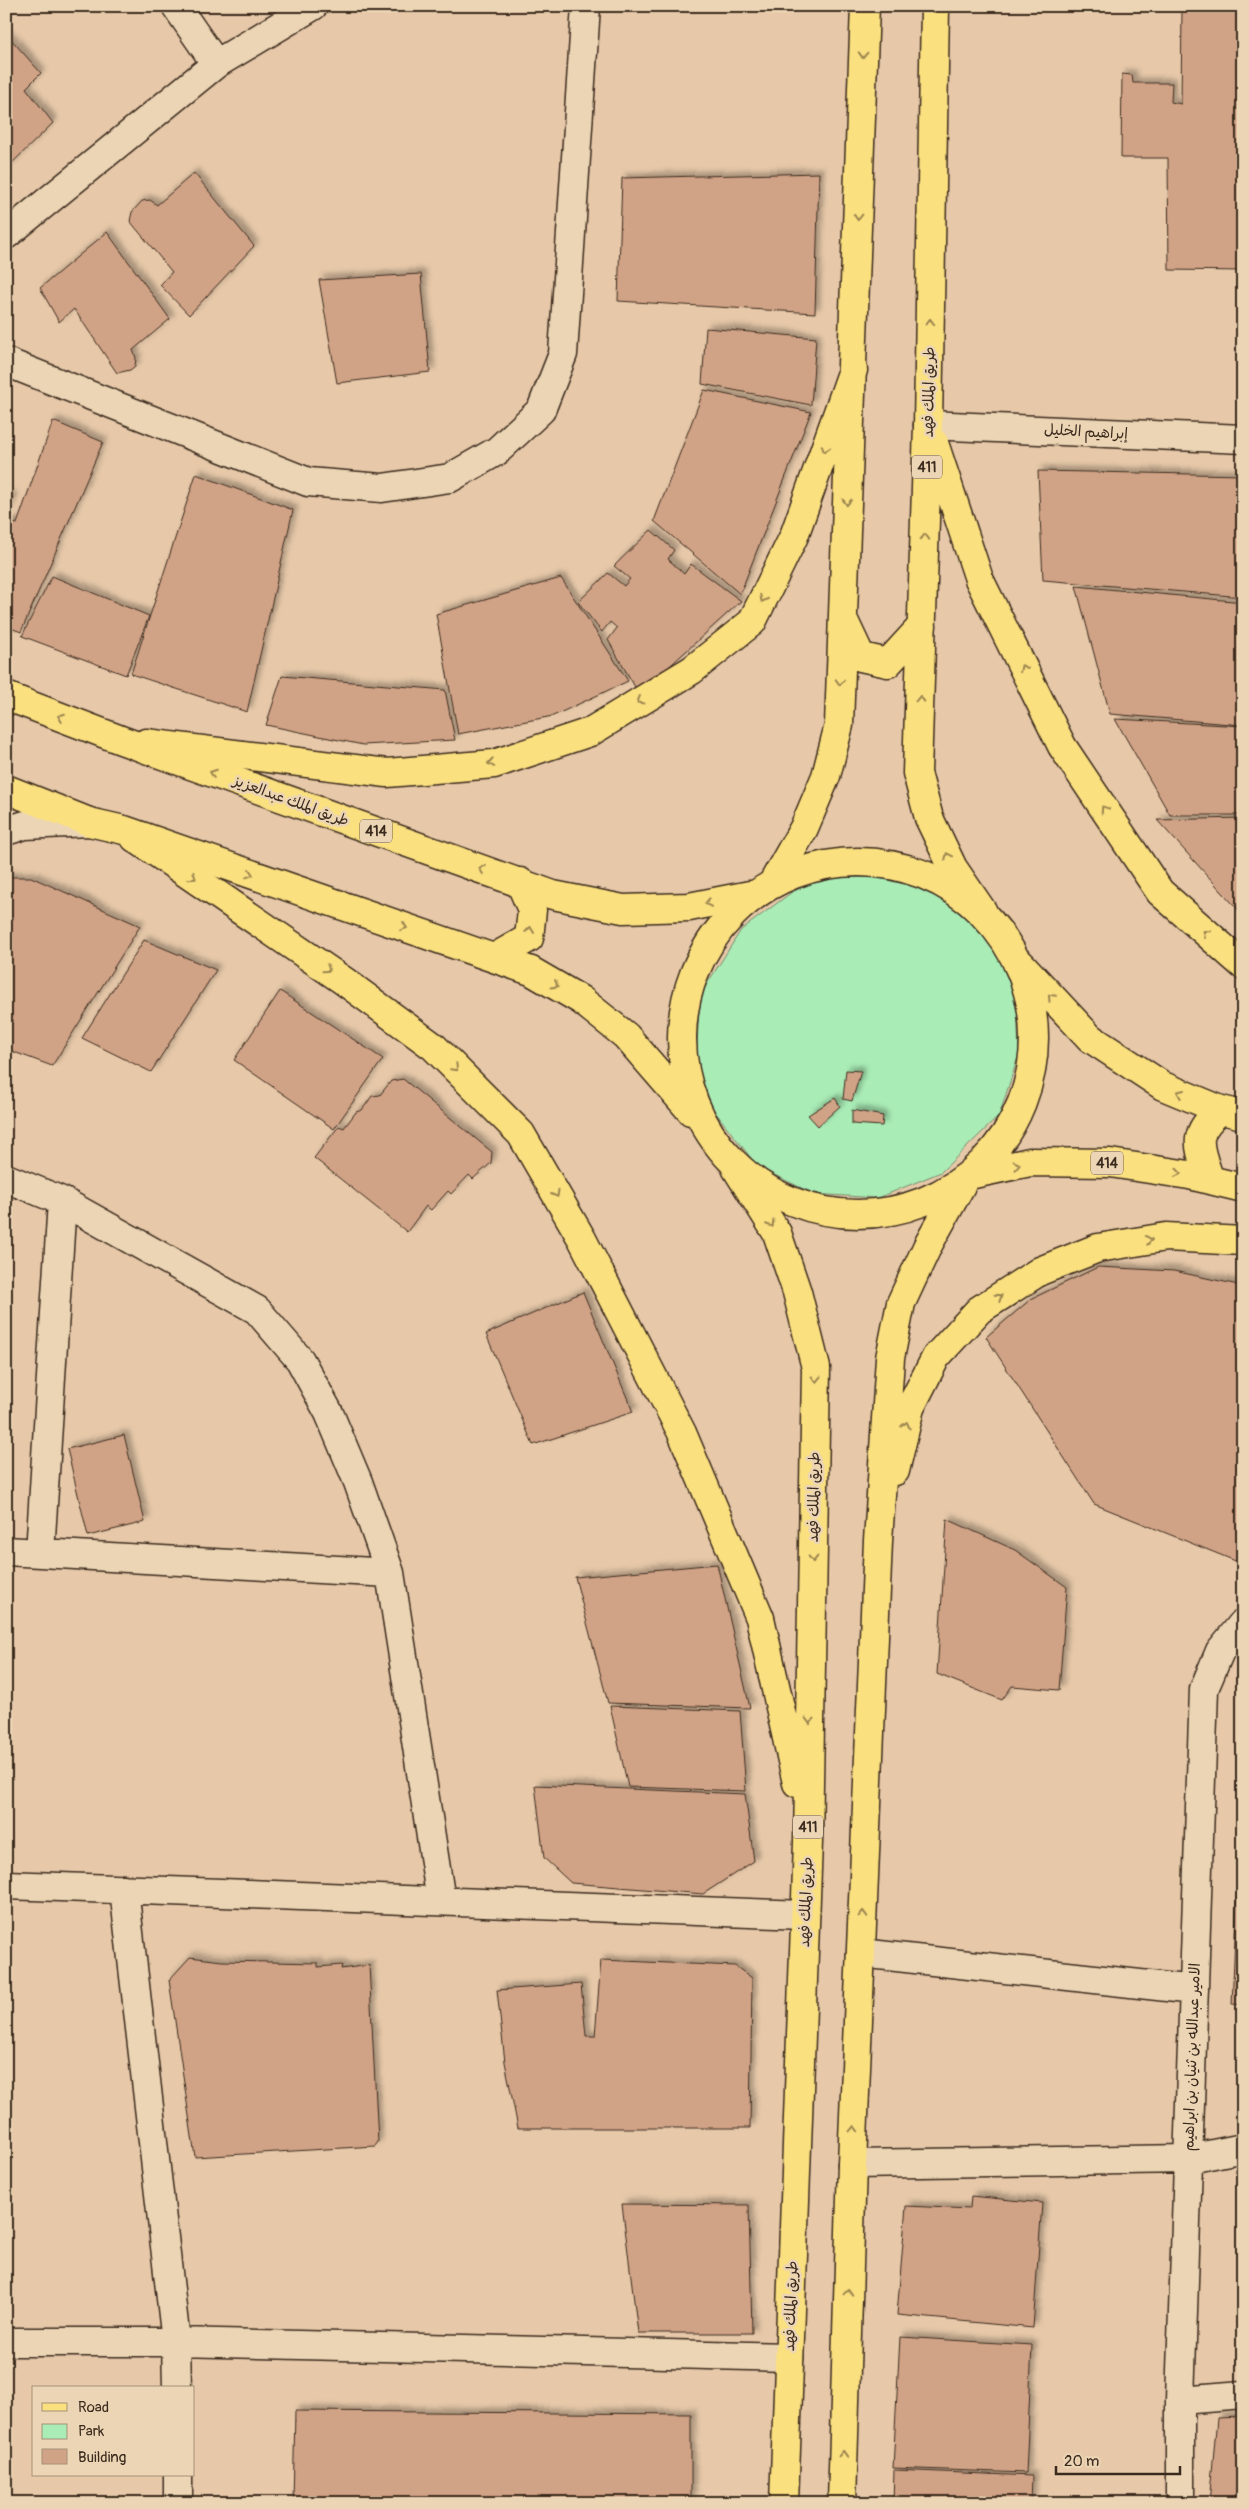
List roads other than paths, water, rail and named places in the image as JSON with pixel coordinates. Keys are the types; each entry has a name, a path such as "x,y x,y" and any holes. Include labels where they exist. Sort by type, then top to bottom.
{"main road":[{"path":"765,887 804,828 826,776 839,725 865,6"},
{"name":"طريق الملك فهد","path":"935,6 928,425 917,773 929,818 953,868 1019,962"},
{"path":"121,740 387,773 494,764 590,732 692,670 752,622 794,536 852,370"},
{"path":"928,425 979,578 1062,746 1160,892 1243,965"},
{"path":"842,617 861,657 888,662 922,626"},
{"name":"طريق الملك عبدالعزيز","path":"6,696 121,740 553,894 623,909 689,907 765,887"},
{"path":"6,789 89,822 124,830 530,971 581,1000 626,1036 702,1123"},
{"path":"124,830 344,981 434,1047 521,1134 582,1239 682,1433 760,1618 790,1743 808,1842"},
{"path":"702,1123 682,1070 681,1014 698,960 729,914 765,887 827,862 884,862 937,879 983,912"},
{"path":"494,958 529,938 532,910 520,882"},
{"path":"1019,962 1090,1038 1163,1086 1232,1112"},
{"path":"842,2503 852,2164 878,1541 890,1358 901,1303 928,1245 966,1179 1005,1138 1030,1082 1035,1021 1019,962"},
{"path":"1210,1180 1198,1145 1206,1122 1232,1112"},
{"name":"طريق الملك فهد","path":"702,1123 736,1168 777,1233 797,1292 816,1368 806,1915 784,2503"},
{"name":"414","path":"966,1179 1030,1162 1110,1162 1210,1180 1243,1188"},
{"path":"736,1168 788,1201 847,1216 908,1209 966,1179"},
{"path":"878,1541 910,1408 936,1357 979,1310 1040,1271 1098,1248 1166,1237 1243,1241"}],"street":[{"path":"176,6 216,64"},
{"path":"6,235 216,64 314,6"},
{"path":"6,362 308,482 382,488 450,478 498,451 541,410 563,354 586,6"},
{"name":"إبراهيم الخليل","path":"928,425 1243,439"},
{"path":"6,831 25,825 89,822"},
{"path":"6,1178 62,1200 257,1310 300,1360 330,1413 358,1482 390,1573 441,1901"},
{"path":"40,1553 62,1200"},
{"path":"6,1551 390,1573"},
{"name":"الامير عبدالله بن ثنيان بن ابراهيم","path":"1180,2503 1180,2400 1204,1689 1220,1651 1243,1623"},
{"path":"6,1885 806,1915"},
{"path":"124,1890 176,2342 177,2386"},
{"path":"861,1953 1194,1990"},
{"path":"852,2164 1188,2159 1243,2148"},
{"path":"6,2342 176,2342 789,2357"},
{"path":"1180,2400 1243,2394"},
{"path":"178,2476 178,2503"}]}
